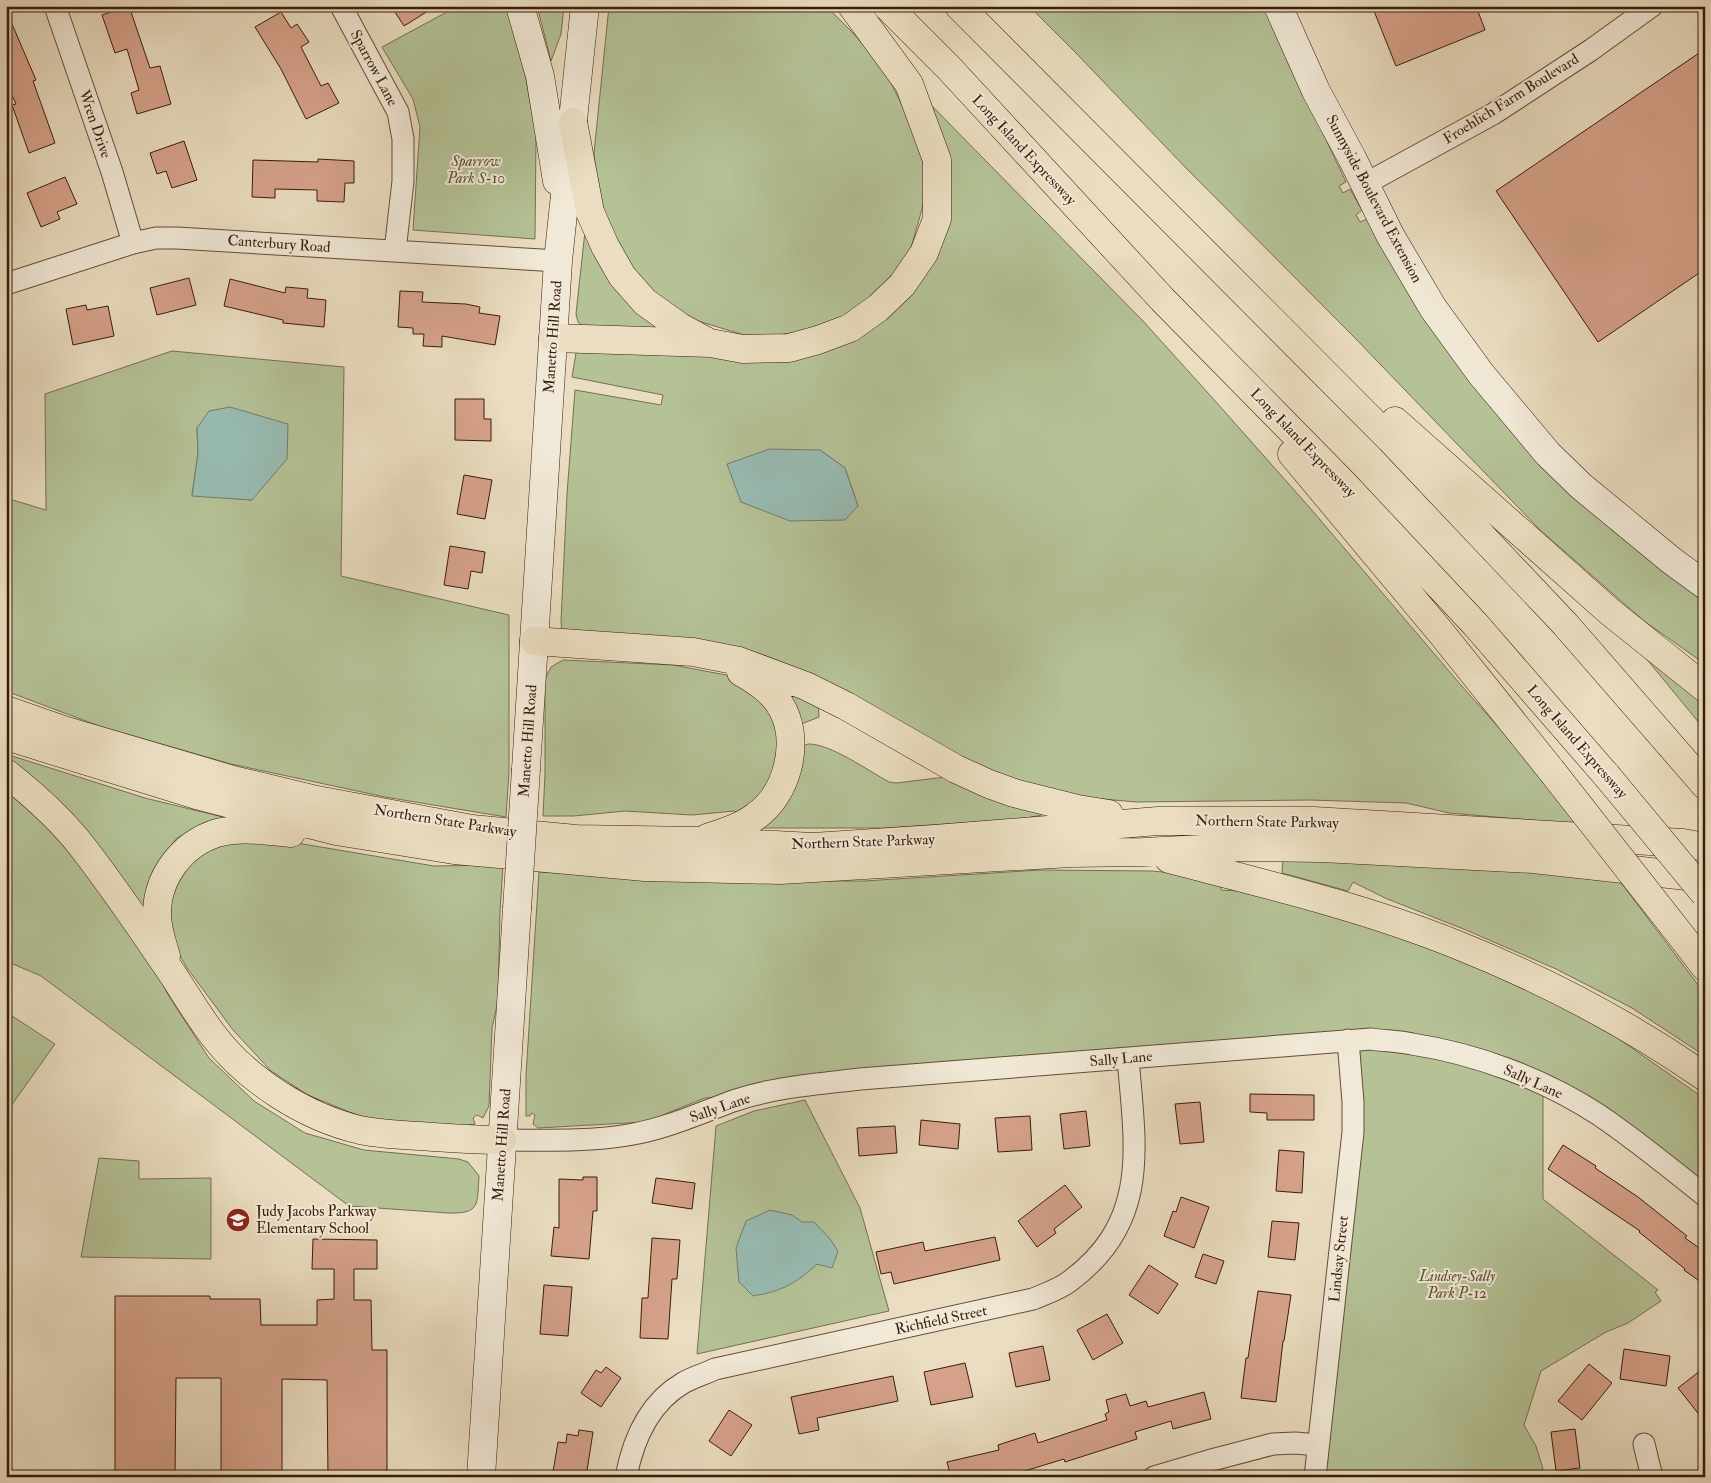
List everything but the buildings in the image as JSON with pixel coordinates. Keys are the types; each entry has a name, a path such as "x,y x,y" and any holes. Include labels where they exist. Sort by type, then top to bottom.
{"highway":[{"path":"553,338 710,343 743,349 789,348 850,328 878,308 902,285 924,253 936,219 937,160 909,84 852,6"},
{"name":"Long Island Expressway","path":"887,6 948,67 1162,299 1343,483 1468,617 1607,776 1705,894"},
{"path":"959,6 1390,439 1565,624 1705,785"},
{"path":"573,122 590,212 605,246 622,276 645,302 680,327 710,343"},
{"path":"1207,256 1610,612 1705,688"},
{"path":"1162,299 1442,634 1705,967"},
{"path":"534,646 693,652 739,661 806,686 846,706 956,770 989,784 1014,793 1078,809 1158,821"},
{"path":"534,646 690,660 734,669 756,680 773,696 783,710 790,731 791,756 782,784 770,802 757,816 724,832 696,841"},
{"name":"Northern State Parkway","path":"6,710 66,731 224,778 318,800 472,829 576,839 696,841 813,846 935,839 1158,821 1314,821 1469,832 1683,843 1705,847"},
{"name":"Northern State Parkway","path":"6,736 196,796 336,831 454,850 655,867 780,870 1071,853 1143,852 1242,847 1322,848 1533,859 1705,878"},
{"path":"6,773 57,817 83,848 171,972 203,1021 236,1062 258,1080 293,1103 329,1120 360,1130 400,1135 502,1140"},
{"path":"171,972 159,934 157,914 165,878 174,862 186,850 218,833 236,830 306,834 336,831"},
{"path":"1143,852 1371,914 1454,943 1526,974 1606,1014 1705,1077"}],"main road":[{"path":"520,6 540,76 563,216"},
{"name":"Manetto Hill Road","path":"481,1477 558,261 585,6"},
{"name":"Sunnyside Boulevard Extension","path":"1278,6 1316,91 1390,235 1434,308 1481,374 1548,454 1581,486 1672,562 1705,585"}],"street":[{"name":"Wren Drive","path":"55,6 112,172 133,243"},
{"name":"Sparrow Lane","path":"341,6 398,112 403,139 403,181 395,251"},
{"name":"Froehlich Farm Boulevard","path":"1365,184 1493,114 1590,50 1652,6"},
{"name":"Canterbury Road","path":"6,284 133,243 156,238 558,261"},
{"name":"Sally Lane","path":"502,1140 601,1138 627,1135 662,1128 734,1101 785,1088 860,1080 1371,1039 1412,1044 1453,1053 1496,1066 1546,1086 1598,1115 1705,1196"},
{"name":"Lindsay Street","path":"1315,1477 1353,1132 1353,1102 1348,1040"},
{"name":"Richfield Street","path":"626,1477 637,1435 651,1412 665,1397 683,1383 716,1369 1033,1300 1069,1282 1095,1260 1116,1231 1122,1220 1133,1180 1134,1127 1128,1058"},
{"path":"1154,1477 1273,1444 1318,1445"},
{"path":"1644,1444 1652,1477"}],"green space":[{"name":"Sparrow Park S-10","path":"458,6 508,6 520,46 536,135 535,239 413,230 420,127 413,99 382,47"},
{"path":"537,6 564,6 561,34 551,61"},
{"path":"609,6 826,6 854,34 885,71 918,137 928,188 910,251 871,303 814,330 754,338 685,317 634,277 600,219 594,153"},
{"path":"1029,6 1264,6 1346,182 1339,186 1343,193 1350,189 1362,210 1356,215 1360,222 1367,219 1548,468 1612,530 1705,600 1705,664 1644,621 1540,530 1353,336"},
{"path":"932,106 1143,321 1217,403 1534,767 1577,824 1449,813 1406,803 1310,800 1136,802 1071,796 1003,780 838,691 562,633 567,494 575,390 661,405 663,395 572,377 576,353 583,348 786,359 909,294 949,158","holes":["820,450 845,468 858,506"]},
{"path":"587,213 658,325 655,333 585,328 578,322 576,314"},
{"path":"172,351 344,367 341,576 509,615 509,772 506,817 385,797 231,764 99,726 6,691 6,498 46,510 45,394","holes":["197,428 252,500 192,495 198,453"]},
{"path":"1626,634 1705,696 1705,730"},
{"path":"563,660 673,665 726,675 762,693 783,725 773,786 739,816 735,811 692,815 625,811 574,816 543,816 545,679 551,667"},
{"path":"782,682 818,699 819,717 794,727"},
{"path":"808,744 827,748 838,753 889,782 896,783 954,776 1063,811 1021,819 885,828 755,828 797,748"},
{"path":"6,754 145,798 235,820 206,822 177,838 156,867 146,917 6,764"},
{"path":"6,784 47,819 137,938 170,998 209,1058 254,1101 305,1133 364,1150 459,1159 468,1162 479,1176 477,1200 472,1209 466,1212 448,1213 349,1206 41,976 6,961"},
{"path":"249,835 434,866 503,865 498,1001 492,1028 489,1106 483,1118 477,1115 473,1118 475,1124 464,1126 413,1125 359,1116 308,1095 271,1071 233,1030 187,968 168,935 167,904 177,875 195,853"},
{"path":"1283,859 1616,876 1705,994 1705,1056 1632,1008 1556,969 1466,930 1385,898 1353,882 1348,891 1282,873"},
{"name":"Lindsey-Sally Park P-12","path":"1040,870 1152,871 1221,878 1221,890 1285,893 1513,979 1619,1039 1705,1099 1705,1189 1543,1088 1543,1199 1658,1290 1655,1292 1661,1301 1628,1323 1606,1332 1541,1371 1524,1425 1536,1446 1543,1469 1537,1477 1315,1477 1350,1044 705,1098 645,1122 538,1128 533,1124 535,1115 532,1113 530,1116 526,1116 526,1075 539,872 704,881 864,881"},
{"path":"6,1012 55,1044 6,1113"},
{"path":"805,1100 860,1208 889,1311 697,1354 716,1126 754,1111"},
{"path":"99,1158 139,1161 139,1179 211,1178 211,1259 81,1257"}],"water":[{"path":"230,407 288,424 287,459 252,500 192,496 198,453 197,428 209,411"},
{"path":"770,449 820,450 845,468 858,506 845,520 790,521 741,502 727,464"},
{"path":"770,1210 792,1215 802,1222 814,1222 838,1251 832,1268 817,1264 788,1286 753,1296 739,1282 736,1248 746,1221"}],"place":[{"name":"Judy Jacobs Parkway Elementary School","path":"238,1220"}]}
